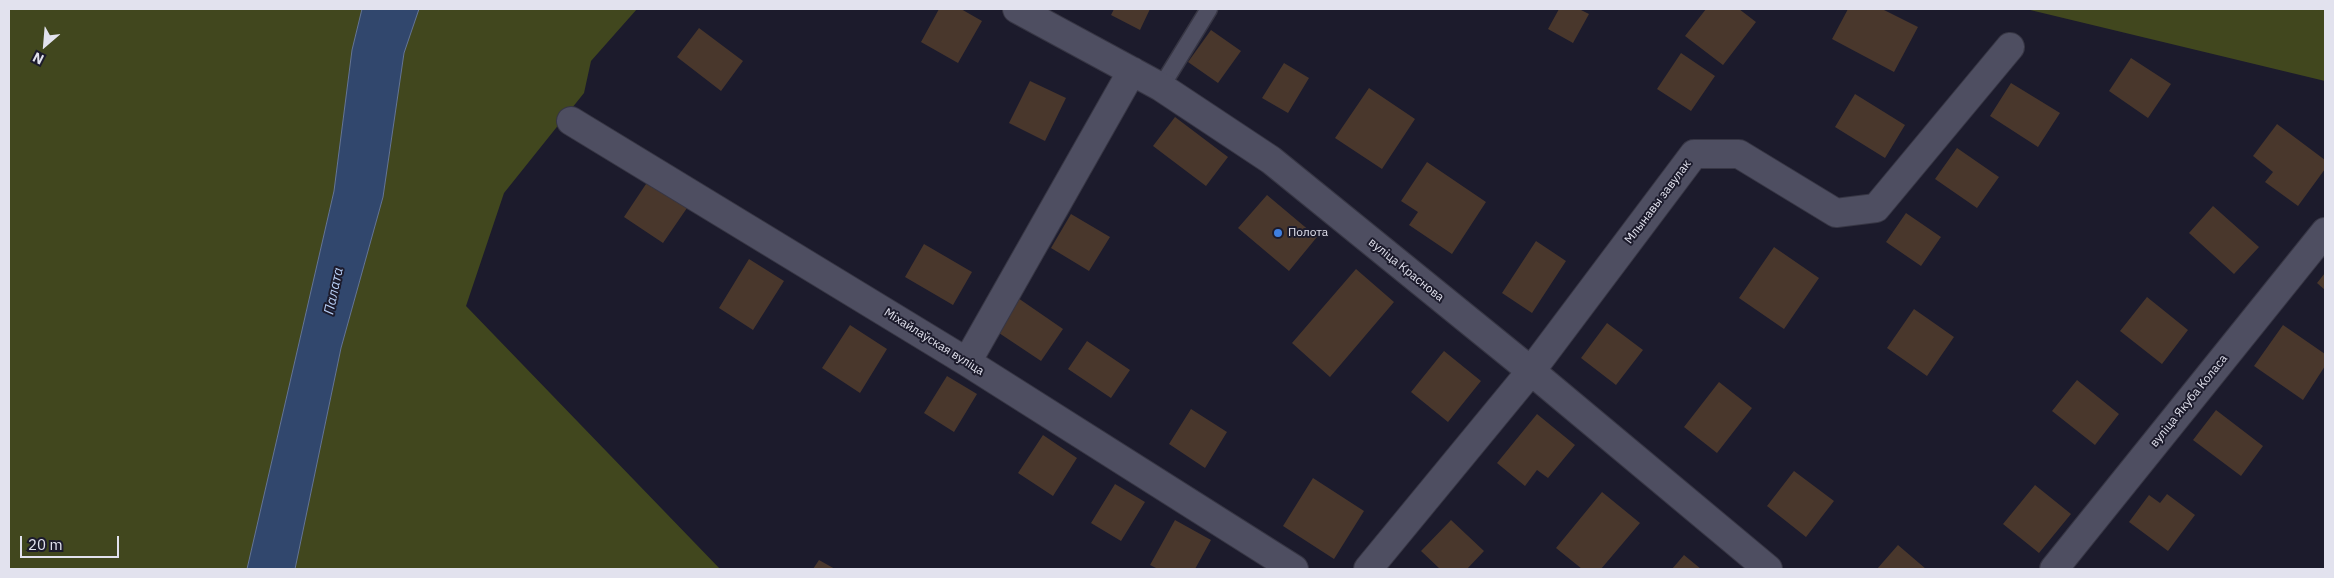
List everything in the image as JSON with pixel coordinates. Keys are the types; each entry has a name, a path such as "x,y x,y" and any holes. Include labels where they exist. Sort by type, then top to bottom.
{"street":[{"name":"вуліца Краснова","path":"1017,9 1161,86 1271,160 1531,371 1768,569"},
{"name":"Млынавы завулак","path":"1368,569 1531,371 1694,154 1739,154 1836,213 1876,208 2010,47"},
{"path":"967,362 1132,71"},
{"name":"Міхайлаўская вуліца","path":"571,121 967,362 1294,569"},
{"name":"вуліца Якуба Коласа","path":"2054,569 2325,232"}],"lane":[{"path":"1161,86 1209,9"}],"green space":[{"path":"9,9 362,9 352,50 334,191 247,569 9,569"},
{"path":"419,9 637,9 591,61 584,93 504,193 466,306 720,569 295,569 341,348 383,197 404,53"},
{"path":"2026,9 2325,9 2325,81"}],"water":[{"name":"Палата","path":"362,9 419,9 404,53 383,197 341,348 295,569 247,569 334,191 352,50"}],"building":[{"path":"939,9 961,9 982,21 958,63 921,42"},
{"path":"1114,9 1150,9 1140,30 1111,15"},
{"path":"1559,9 1579,9 1589,14 1573,43 1548,29"},
{"path":"1706,9 1739,9 1756,22 1723,65 1685,36"},
{"path":"1848,9 1882,9 1918,27 1894,72 1832,39"},
{"path":"699,28 743,61 721,91 677,57"},
{"path":"1211,30 1241,51 1218,83 1188,62"},
{"path":"1681,53 1715,76 1691,111 1657,89"},
{"path":"2131,58 2171,84 2148,118 2109,91"},
{"path":"1284,63 1309,78 1288,113 1262,98"},
{"path":"1030,81 1066,98 1045,141 1009,123"},
{"path":"2011,83 2060,113 2038,147 1990,116"},
{"path":"1369,88 1415,119 1382,169 1335,138"},
{"path":"1855,94 1905,125 1885,158 1835,127"},
{"path":"1175,117 1228,157 1206,186 1153,146"},
{"path":"2277,124 2325,160 2325,169 2298,206 2265,182 2273,172 2253,156"},
{"path":"1957,148 1999,177 1977,208 1935,179"},
{"path":"1427,162 1486,202 1452,254 1409,225 1418,212 1401,201"},
{"path":"648,181 687,208 663,243 624,217"},
{"name":"Полота","path":"1267,195 1317,237 1289,271 1238,228"},
{"path":"2213,206 2259,247 2234,274 2189,233"},
{"path":"1906,213 1941,237 1921,266 1886,242"},
{"path":"1071,214 1110,237 1089,271 1051,248"},
{"path":"1536,241 1566,261 1532,313 1502,293"},
{"path":"924,244 972,272 953,305 905,277"},
{"path":"1774,247 1819,278 1784,329 1739,298"},
{"path":"749,259 784,281 753,330 719,308"},
{"path":"1356,269 1394,302 1330,377 1292,343"},
{"path":"2325,273 2325,290 2317,283"},
{"path":"2147,297 2188,330 2162,364 2120,331"},
{"path":"1018,298 1063,329 1041,361 996,331"},
{"path":"1914,309 1954,337 1927,376 1887,348"},
{"path":"1607,323 1643,350 1616,385 1581,358"},
{"path":"850,325 887,349 860,393 822,368"},
{"path":"2283,325 2325,354 2325,366 2303,400 2254,366"},
{"path":"1087,341 1130,370 1111,398 1068,369"},
{"path":"1444,351 1481,381 1448,422 1411,392"},
{"path":"947,376 977,394 954,432 924,413"},
{"path":"2077,380 2119,414 2095,445 2052,411"},
{"path":"1719,382 1752,408 1717,453 1684,427"},
{"path":"1191,409 1227,432 1205,468 1169,444"},
{"path":"2216,410 2263,446 2241,476 2193,440"},
{"path":"1537,414 1575,445 1548,478 1537,470 1525,486 1497,463"},
{"path":"1043,435 1077,458 1053,496 1018,473"},
{"path":"1794,471 1834,501 1806,537 1767,506"},
{"path":"1313,478 1364,511 1334,559 1283,526"},
{"path":"1115,484 1145,502 1121,541 1091,523"},
{"path":"2035,485 2071,514 2039,553 2003,524"},
{"path":"1602,492 1640,523 1601,569 1582,569 1556,548"},
{"path":"2167,494 2195,515 2168,551 2129,522 2149,495 2160,503"},
{"path":"1175,520 1211,540 1195,569 1158,569 1150,565"},
{"path":"1451,520 1484,551 1467,569 1440,569 1421,551"},
{"path":"1898,545 1926,569 1877,569"},
{"path":"1684,555 1701,569 1672,569"},
{"path":"819,560 835,569 813,569"}],"place":[{"name":"Полота","path":"1278,233"}]}
